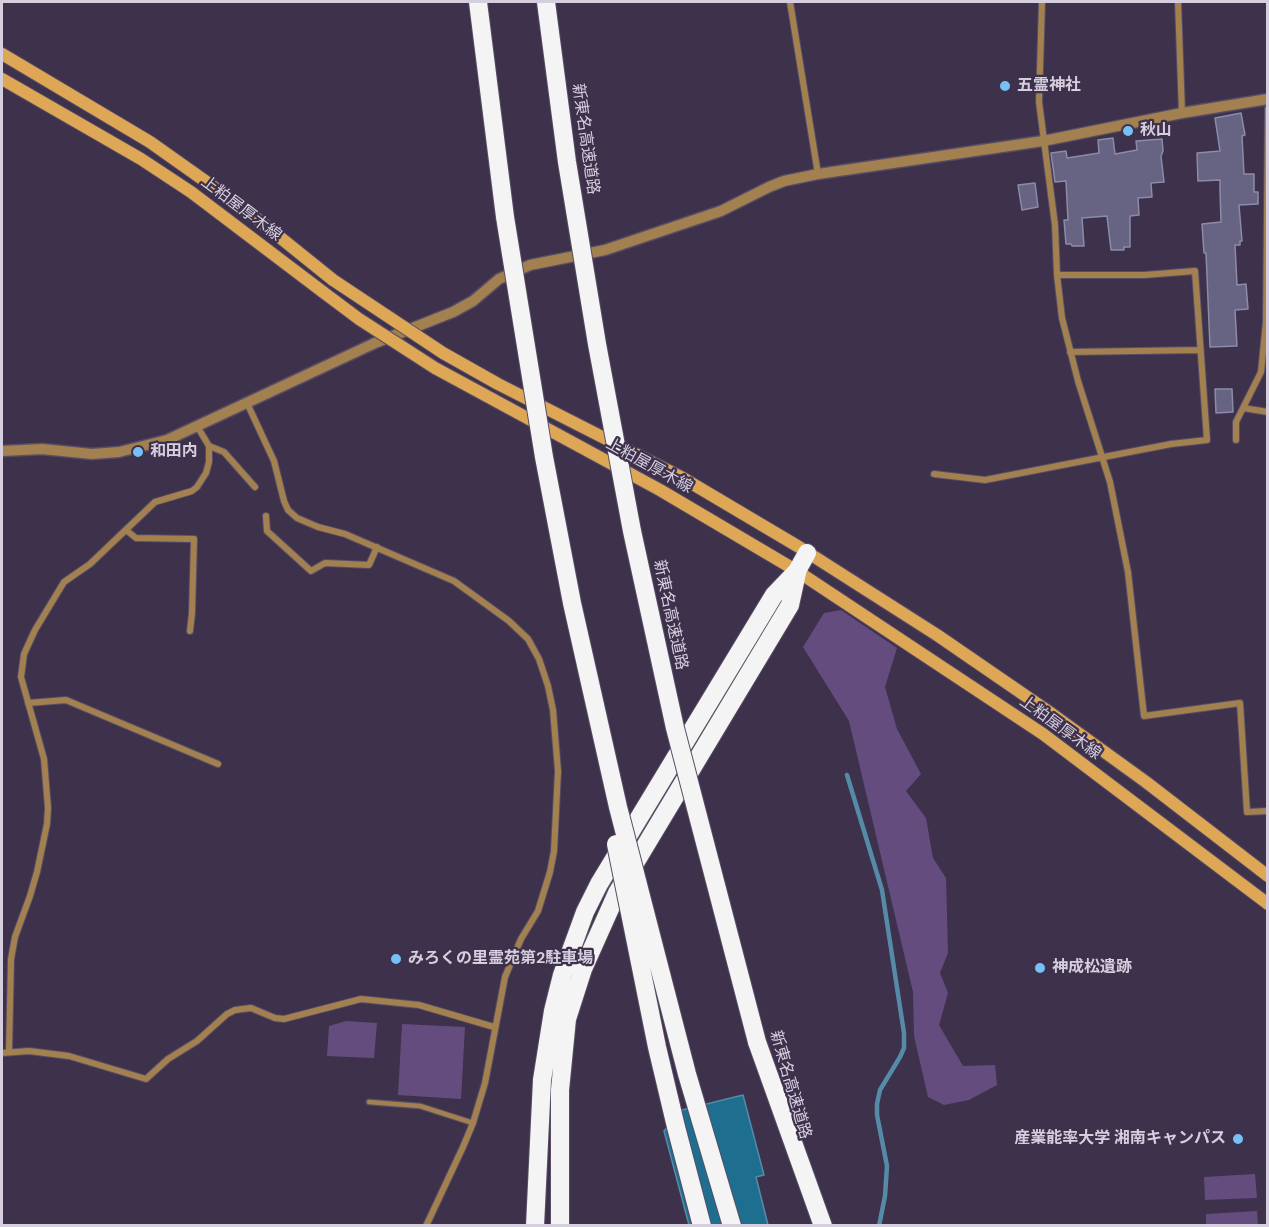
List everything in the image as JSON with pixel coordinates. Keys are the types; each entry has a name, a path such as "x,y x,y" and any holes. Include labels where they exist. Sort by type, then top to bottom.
{"highway":[{"path":"478,2 505,217 544,457 597,748 655,1037 702,1226"},
{"name":"新東名高速道路","path":"546,2 571,185 597,344 632,531 675,728 757,1042 812,1226"},
{"path":"535,1226 542,1080 553,1011 562,975 585,912 599,884 774,595 797,571 807,553"},
{"path":"560,1226 560,1090 567,1019 583,969 617,893 790,605 797,571"},
{"path":"572,603 618,807 687,1074 732,1226"},
{"path":"757,1042 823,1226"}],"main road":[{"name":"上粕屋厚木線","path":"2,54 150,142 246,210 333,280 443,353 498,384 681,477 937,635 1156,789 1268,876"},
{"name":"上粕屋厚木線","path":"2,79 141,159 191,192 359,319 435,368 660,490 797,571 1043,734 1268,904"}],"street":[{"path":"790,2 818,174"},
{"path":"1042,2 1040,102 1055,225 1062,318 1070,352 1104,458 1128,572 1144,716 1240,703 1247,812 1268,811"},
{"path":"1178,2 1182,113"},
{"path":"2,451 42,449 92,454 119,452 166,440 375,343 453,312 473,301 499,279 530,265 605,250 721,211 769,187 818,174 1043,141 1182,113 1268,99"},
{"path":"1236,440 1236,422 1261,372 1266,322 1268,109"},
{"path":"933,474 985,480 1171,444 1207,440 1195,270 1144,275 1057,275"},
{"path":"1070,352 1200,350"},
{"path":"247,403 274,461 288,510 297,518 318,527 345,534 454,581 509,621 528,639 539,659 548,686 553,710 558,771 554,851 545,895 516,948 505,977 485,1083 473,1123 426,1226"},
{"path":"1243,408 1268,412"},
{"path":"197,426 209,446 210,462 197,487 192,491 155,502 90,564 64,582 34,630 24,654 21,677 44,759 48,808 37,872 15,937 11,959 5,1052 29,1051 69,1056 146,1079 168,1059 197,1041 228,1014 243,1009 257,1010 268,1016 284,1019 361,999 419,1005 494,1026"},
{"path":"209,446 224,452 255,487"},
{"path":"266,516 267,531 311,571 325,563 369,565 377,548"},
{"path":"126,530 136,538 194,539 190,631"},
{"path":"28,703 66,700 218,764"}],"lane":[{"path":"369,1102 420,1106 473,1123"}],"shaded area":[{"path":"841,610 897,648 885,687 897,729 921,774 906,791 926,818 933,858 946,878 948,953 940,973 948,993 939,1025 963,1066 995,1065 997,1085 969,1100 944,1105 928,1097 914,1036 913,992 849,721 803,647 824,613"},
{"path":"346,1021 377,1023 374,1058 327,1056 329,1026"},
{"path":"402,1024 465,1027 461,1099 398,1095"},
{"path":"1255,1174 1257,1198 1205,1200 1204,1177"},
{"path":"1257,1211 1258,1225 1206,1225 1206,1214"}],"water":[{"path":"743,1095 764,1175 756,1177 768,1225 689,1225 664,1131 682,1110"}],"building":[{"path":"1241,113 1245,135 1242,136 1244,174 1254,174 1254,192 1258,192 1258,204 1239,205 1242,241 1240,245 1235,245 1237,285 1246,284 1248,309 1235,310 1237,346 1210,347 1206,253 1204,253 1202,224 1221,222 1220,180 1198,181 1197,153 1220,151 1215,118"},
{"path":"1113,138 1115,154 1137,150 1136,141 1162,139 1164,182 1151,183 1152,197 1138,198 1139,215 1130,216 1130,247 1124,247 1124,250 1111,250 1107,216 1082,218 1084,246 1066,244 1064,220 1068,220 1066,181 1055,182 1051,153 1066,151 1067,158 1099,153 1098,140"},
{"path":"1035,183 1038,207 1022,210 1018,185"},
{"path":"1215,389 1232,389 1233,412 1216,413"}],"waterway":[{"path":"847,775 882,890 904,1033 904,1048 880,1090 877,1104 887,1166 885,1196 879,1226"}],"place":[{"name":"五霊神社","path":"1005,86"},
{"name":"秋山","path":"1128,131"},
{"name":"和田内","path":"138,452"},
{"name":"みろくの里霊苑第2駐車場","path":"396,959"},
{"name":"神成松遺跡","path":"1040,968"},
{"name":"産業能率大学 湘南キャンパス","path":"1238,1139"}]}
